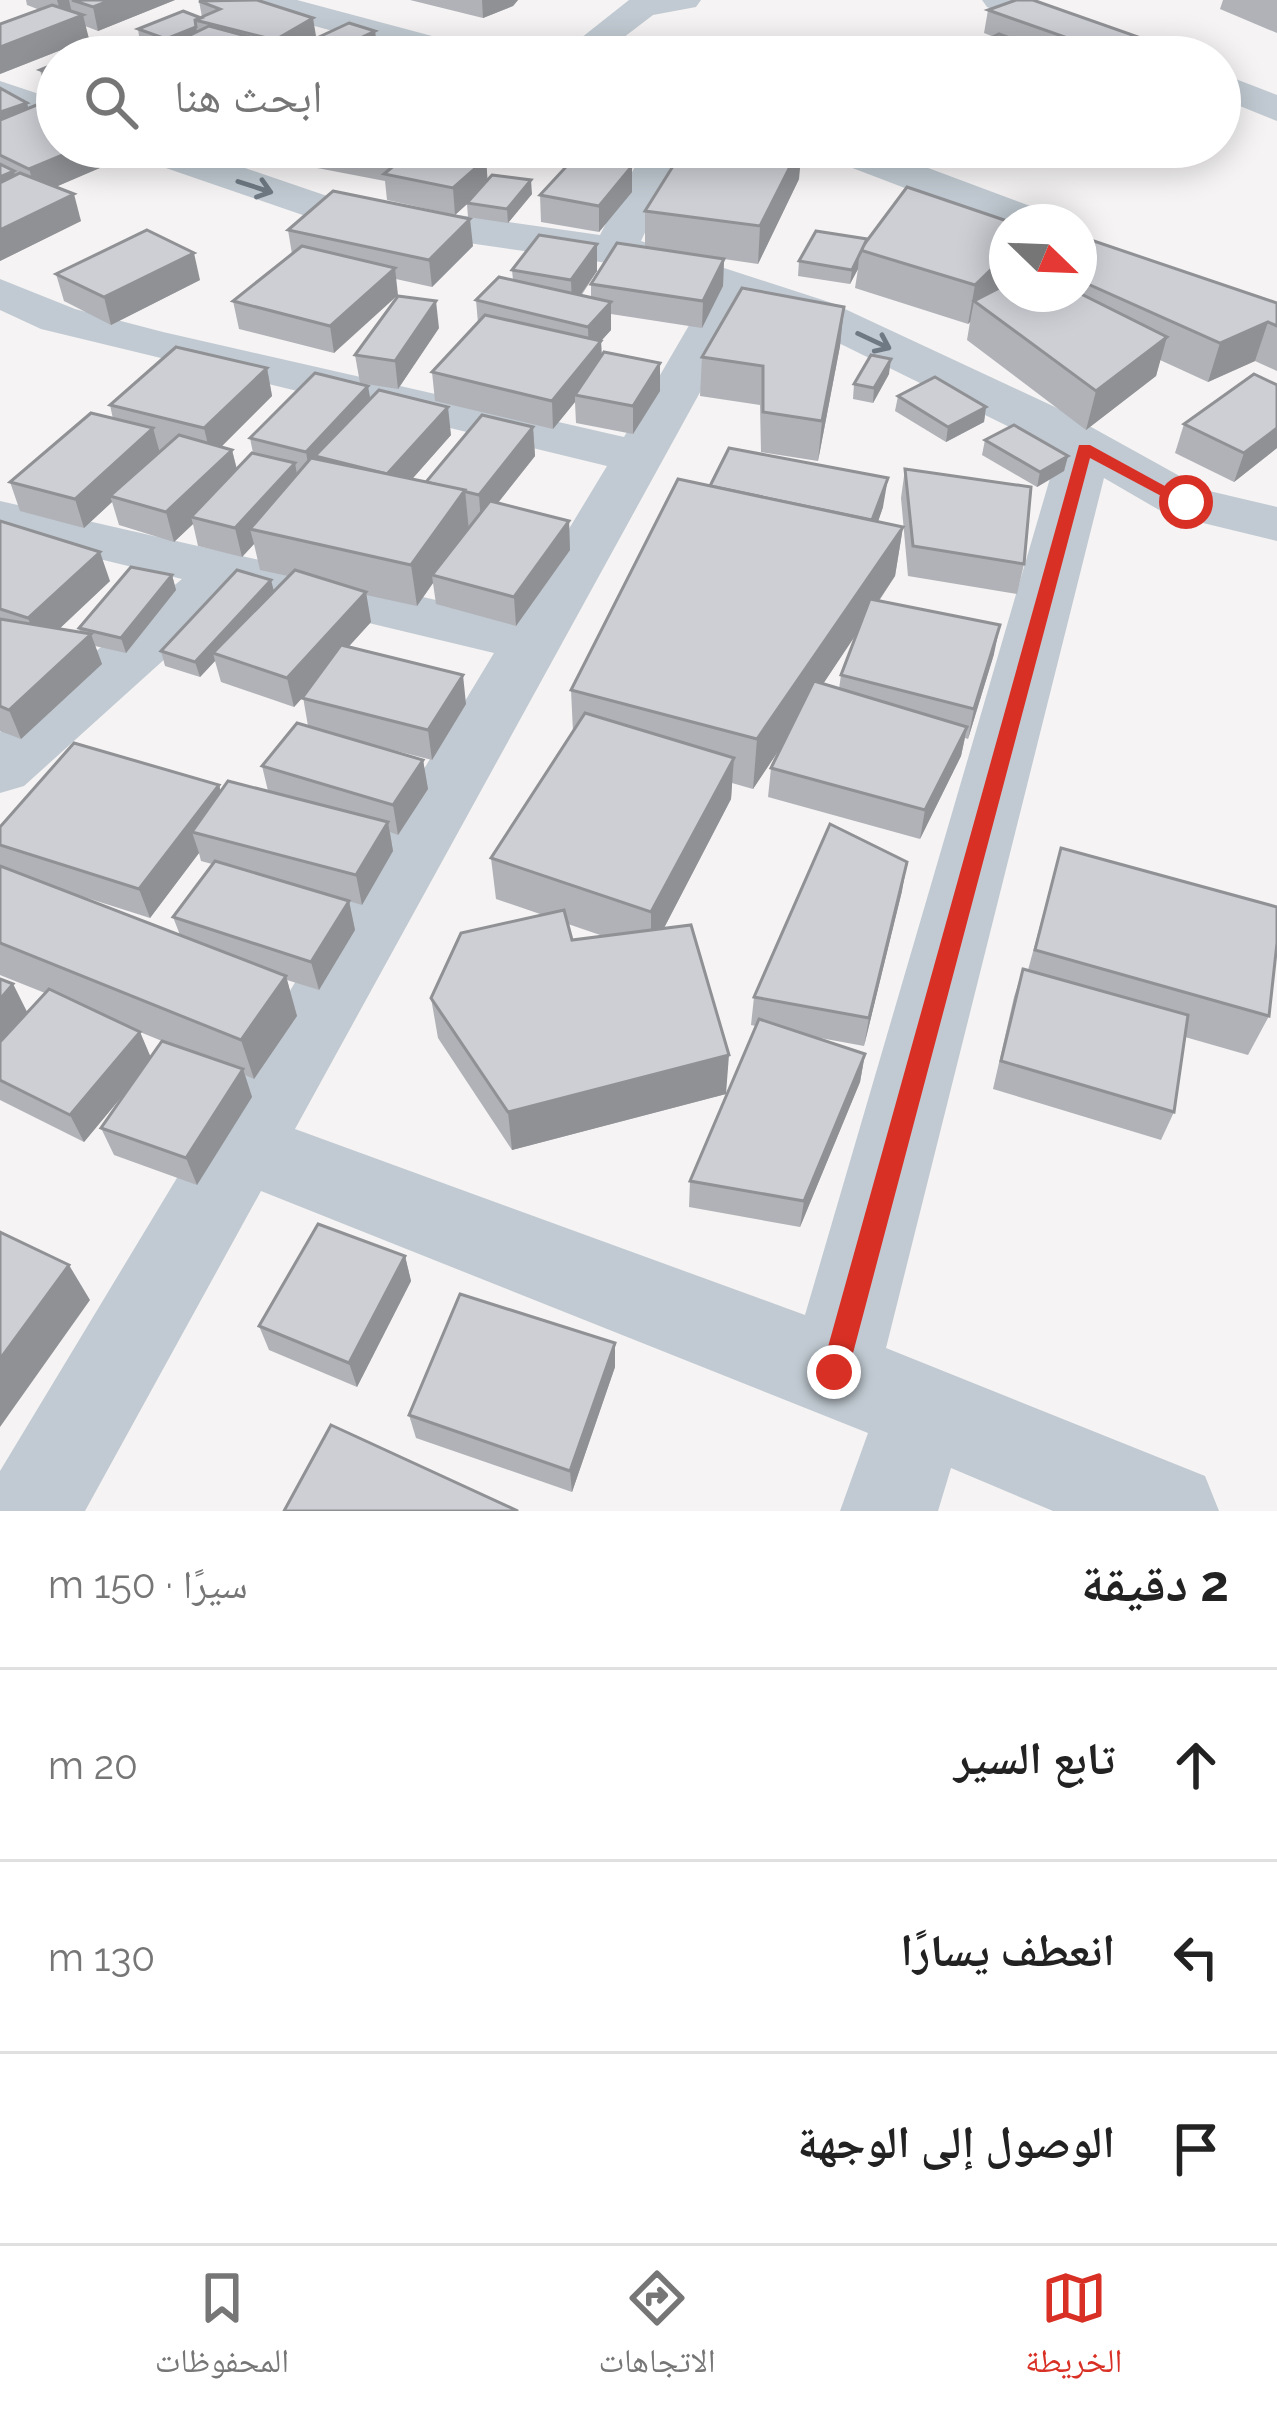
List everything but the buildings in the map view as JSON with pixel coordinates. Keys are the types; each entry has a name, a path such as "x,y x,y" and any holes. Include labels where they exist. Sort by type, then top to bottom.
{"street":[{"path":"258,0 391,36"},
{"path":"603,36 643,6 684,0"},
{"path":"999,0 1093,36"},
{"path":"0,92 36,106"},
{"path":"1241,93 1277,109"},
{"path":"206,168 323,209 657,257 835,323 1037,418 1186,502 1277,524"},
{"path":"614,250 655,168"},
{"path":"891,168 989,205"},
{"path":"32,1511 736,285"},
{"path":"0,293 58,319 156,345 639,457"},
{"path":"834,1372 1085,448"},
{"path":"0,518 532,643"},
{"path":"0,769 227,572"},
{"path":"242,1146 834,1372 1170,1511"},
{"path":"889,1511 923,1408"}],"route":[{"path":"834,1372 1085,448 1186,502"}]}
